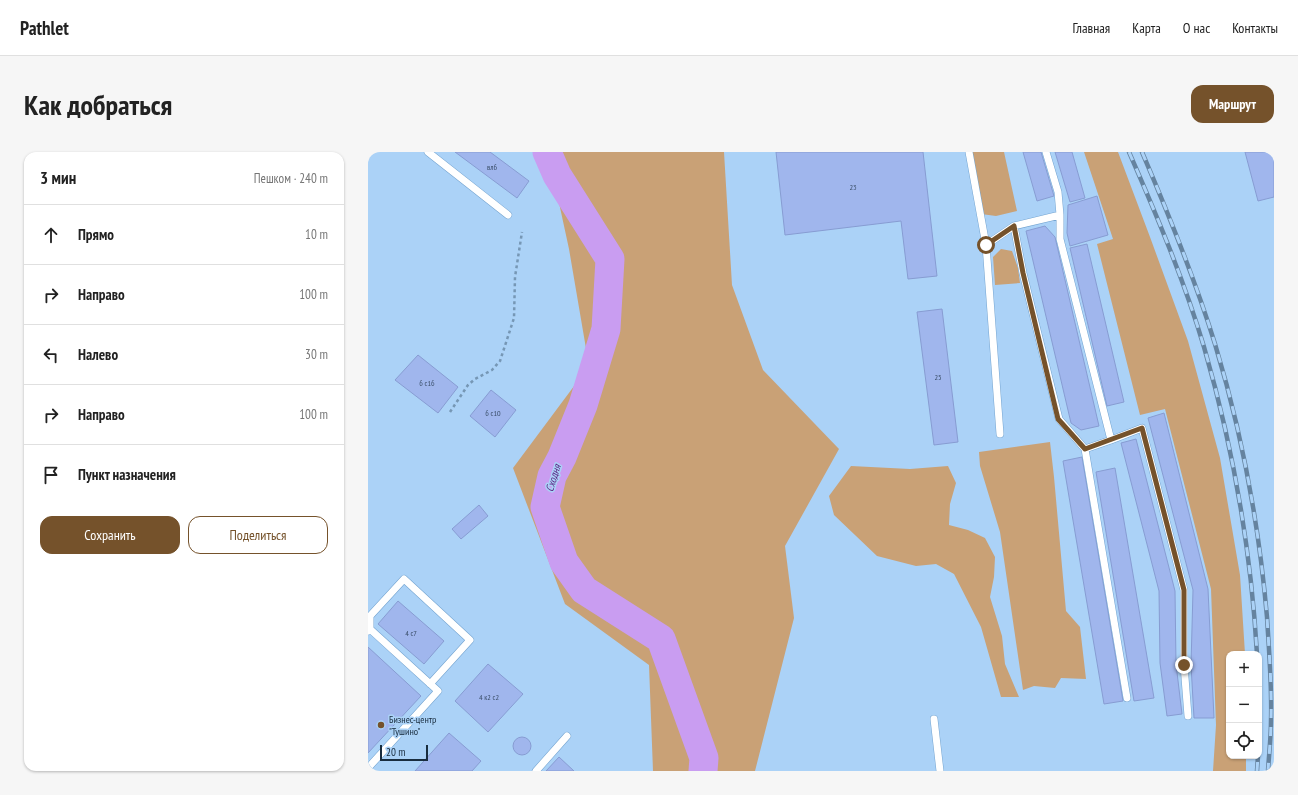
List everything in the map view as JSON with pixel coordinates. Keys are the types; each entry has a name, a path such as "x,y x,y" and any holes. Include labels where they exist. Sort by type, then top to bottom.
{"lane":[{"path":"428,152 508,215"},
{"path":"969,152 986,245 1000,434"},
{"path":"1046,152 1058,192 1060,239 1111,440"},
{"path":"986,245 1014,226 1060,215"},
{"path":"1014,226 1023,273 1058,419 1085,449 1127,698"},
{"path":"1085,449 1142,428 1184,590 1184,665 1188,716"},
{"path":"368,768 438,691 430,684 369,630 370,616 404,579 470,640 430,684"},
{"path":"934,719 940,771"},
{"path":"536,771 567,736"}],"path":[{"path":"450,412 468,385 475,379 492,370 500,361 514,318 515,277 522,232"}],"shaded area":[{"path":"548,152 724,152 732,285 763,370 839,449 785,546 794,618 755,771 653,771 649,665 565,604 513,468 589,366 569,249"},
{"path":"972,152 1004,152 1017,211 996,216 981,214"},
{"path":"1084,152 1118,152 1188,341 1220,458 1240,575 1245,651 1226,651 1226,759 1246,759 1246,771 1213,771 1216,725 1211,589 1165,409 1140,415 1097,244 1113,239"},
{"path":"1001,249 1012,251 1018,268 1020,283 995,285 993,257"},
{"path":"1050,442 1066,611 1080,627 1086,679 1061,678 1055,688 1034,686 1023,690 1000,532 980,466 979,452"},
{"path":"851,466 910,469 948,466 956,483 950,504 949,525 968,530 985,538 995,557 994,577 990,597 1002,636 1005,664 1019,697 1001,697 981,627 954,574 936,564 916,566 877,556 834,515 829,496"}],"building":[{"path":"455,152 490,152 529,181 517,198"},
{"path":"776,152 923,152 937,276 908,279 901,221 785,235"},
{"path":"1023,152 1041,152 1054,196 1037,201"},
{"path":"1055,152 1072,152 1085,198 1070,202"},
{"path":"1245,152 1274,152 1274,197 1258,201"},
{"path":"1097,196 1108,235 1070,246 1067,233 1068,205"},
{"path":"1045,226 1055,237 1099,426 1081,430 1071,423 1026,231"},
{"path":"1087,244 1124,402 1107,406 1070,248"},
{"path":"942,309 958,442 934,445 917,312"},
{"path":"418,355 458,387 438,413 395,380"},
{"path":"491,390 516,410 495,437 470,416"},
{"path":"1164,413 1208,589 1214,718 1194,718 1191,665 1193,590 1148,418"},
{"path":"1136,439 1175,591 1176,664 1182,714 1167,716 1160,663 1159,591 1121,443"},
{"path":"1082,457 1123,701 1104,704 1063,461"},
{"path":"1115,468 1154,698 1134,701 1096,472"},
{"path":"479,505 488,516 461,539 452,529"},
{"path":"398,601 444,641 424,664 378,624"},
{"name":"Бизнес-центр \"Тушино\"","path":"368,647 421,696 368,753"},
{"path":"488,664 523,694 488,732 455,701"},
{"path":"449,733 481,761 472,771 415,771"},
{"path":"522,737 528,740 531,746 528,752 522,755 516,752 513,746 516,740"},
{"path":"559,757 574,771 546,771"}],"waterway":[{"name":"Сходня","path":"547,152 557,175 610,259 606,329 583,405 562,457 552,476 545,507 564,562 584,590 661,639 704,758 703,771"}],"railway":[{"path":"1129,152 1179,273 1204,347 1224,423 1245,538 1257,651"},
{"path":"1142,152 1181,247 1215,344 1225,378 1248,479 1264,583 1267,617 1271,707 1271,733 1268,771"},
{"path":"1257,771 1258,759"}],"place":[{"name":"Бизнес-центр \"Тушино\"","path":"381,725"}],"route":[{"path":"986,245 1014,226 1023,273 1058,419 1085,449 1142,428 1184,590 1184,665"}]}
